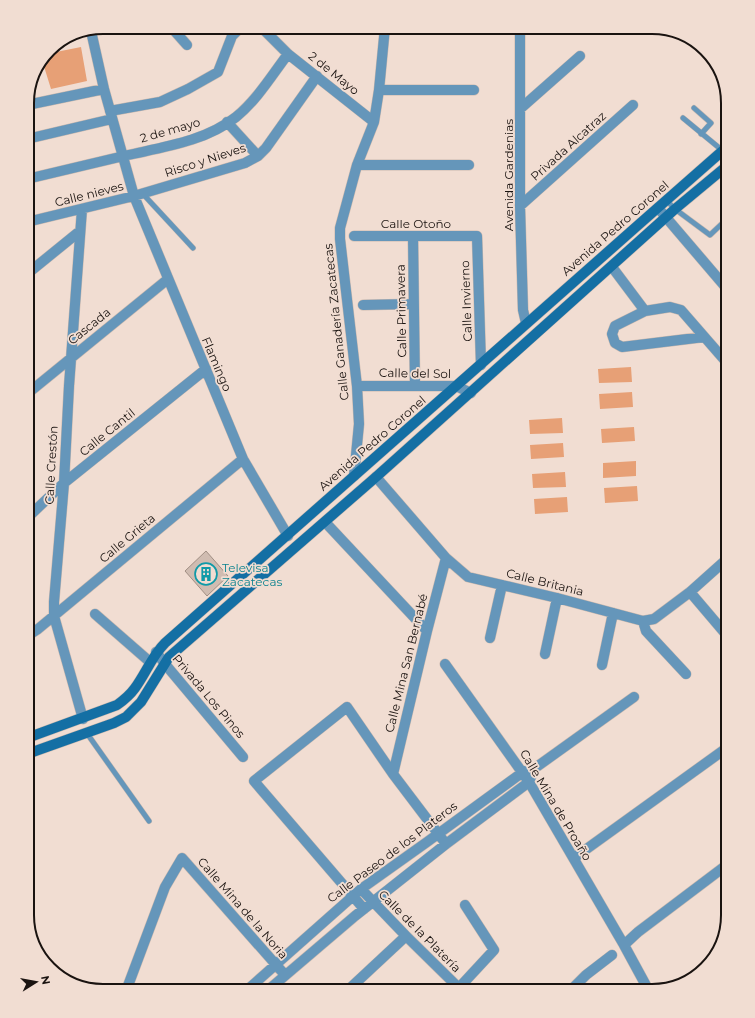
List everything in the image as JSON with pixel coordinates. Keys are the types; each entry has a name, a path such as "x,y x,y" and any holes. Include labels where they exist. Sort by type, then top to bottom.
{"main road":[{"name":"Avenida Pedro Coronel","path":"34,736 118,705 136,687 156,652 721,152"},
{"path":"34,751 86,732 114,724 135,710 149,691 169,657 325,522 612,267 675,209 721,171"},
{"path":"233,584 242,594"}],"street":[{"path":"177,34 187,45"},
{"path":"34,137 160,102 188,89 218,72 234,34"},
{"name":"2 de Mayo","path":"268,34 288,54 374,122"},
{"name":"Calle Ganadería Zacatecas","path":"354,476 359,424 357,386 340,228 357,165 374,122 379,90 384,34"},
{"name":"Avenida Gardenias","path":"520,34 520,206 523,310 526,323"},
{"name":"Flamingo","path":"92,35 122,157 138,195 168,279 243,459 288,536"},
{"name":"2 de mayo","path":"34,177 170,146 200,136 236,117 253,99 288,54"},
{"path":"520,110 580,56"},
{"name":"Risco y Nieves","path":"138,195 245,163 258,156 266,148 317,76"},
{"path":"34,104 104,89"},
{"path":"379,90 474,90"},
{"name":"Privada Alcatraz","path":"520,206 633,105"},
{"path":"227,122 258,156"},
{"path":"357,165 469,165"},
{"name":"Calle nieves","path":"34,220 138,195"},
{"path":"658,208 721,282"},
{"name":"Calle Crestón","path":"82,209 54,616 83,718"},
{"path":"34,268 80,231"},
{"name":"Calle Otoño","path":"354,236 477,236"},
{"name":"Calle Primavera","path":"413,236 415,386"},
{"name":"Calle Invierno","path":"477,236 481,365"},
{"path":"612,267 645,311"},
{"name":"Cascada","path":"34,388 168,279"},
{"path":"363,305 413,304"},
{"path":"704,337 622,347 615,343 612,334 615,326 645,311 670,307 681,310 721,356"},
{"name":"Calle Cantil","path":"34,511 64,483 206,369"},
{"name":"Calle del Sol","path":"357,386 456,386 471,393"},
{"name":"Calle Grieta","path":"34,632 243,459"},
{"name":"Calle Britania","path":"376,477 446,558 468,577 557,598 643,621"},
{"path":"325,522 427,631"},
{"name":"Calle Mina San Bernabé","path":"393,774 446,558"},
{"path":"686,674 646,631 643,621 654,619 690,592 721,564"},
{"path":"490,638 502,585"},
{"path":"690,592 721,628"},
{"path":"545,654 557,598"},
{"path":"602,665 613,613"},
{"path":"95,614 150,662"},
{"name":"Privada Los Pinos","path":"156,652 164,664 243,757"},
{"name":"Calle Mina de Proaño","path":"445,664 529,782 645,984"},
{"path":"275,984 372,902 529,782 535,768 634,697"},
{"path":"364,909 254,781 347,707 393,774 446,844"},
{"path":"574,858 721,752"},
{"name":"Calle Paseo de los Plateros","path":"254,984 361,889 522,772 535,768"},
{"name":"Calle Mina de la Noria","path":"129,984 166,887 182,858 285,975"},
{"path":"624,945 638,932 721,869"},
{"name":"Calle de la Platería","path":"361,889 453,984"},
{"path":"464,984 494,950 465,905"},
{"path":"355,984 406,936"},
{"path":"577,984 612,955"}],"lane":[{"path":"694,108 711,123 701,134"},
{"path":"683,118 701,134 721,146"},
{"path":"138,195 193,248"},
{"path":"666,200 675,209 710,235 721,225"},
{"path":"86,732 149,821"}],"shaded area":[{"path":"81,47 87,81 51,89 44,68 57,52"},
{"path":"631,367 632,382 599,383 598,369"},
{"path":"632,392 633,407 600,409 599,394"},
{"path":"562,418 563,433 530,434 529,420"},
{"path":"634,427 635,441 602,443 601,429"},
{"path":"563,443 564,457 531,459 530,445"},
{"path":"636,461 636,476 603,478 603,463"},
{"path":"565,472 566,487 533,488 532,474"},
{"path":"637,486 638,501 605,503 604,488"},
{"path":"567,497 568,512 535,514 534,499"}],"building":[{"name":"Televisa Zacatecas","path":"206,551 228,576 207,596 185,571"}],"place":[{"name":"Televisa Zacatecas","path":"206,574"}]}
